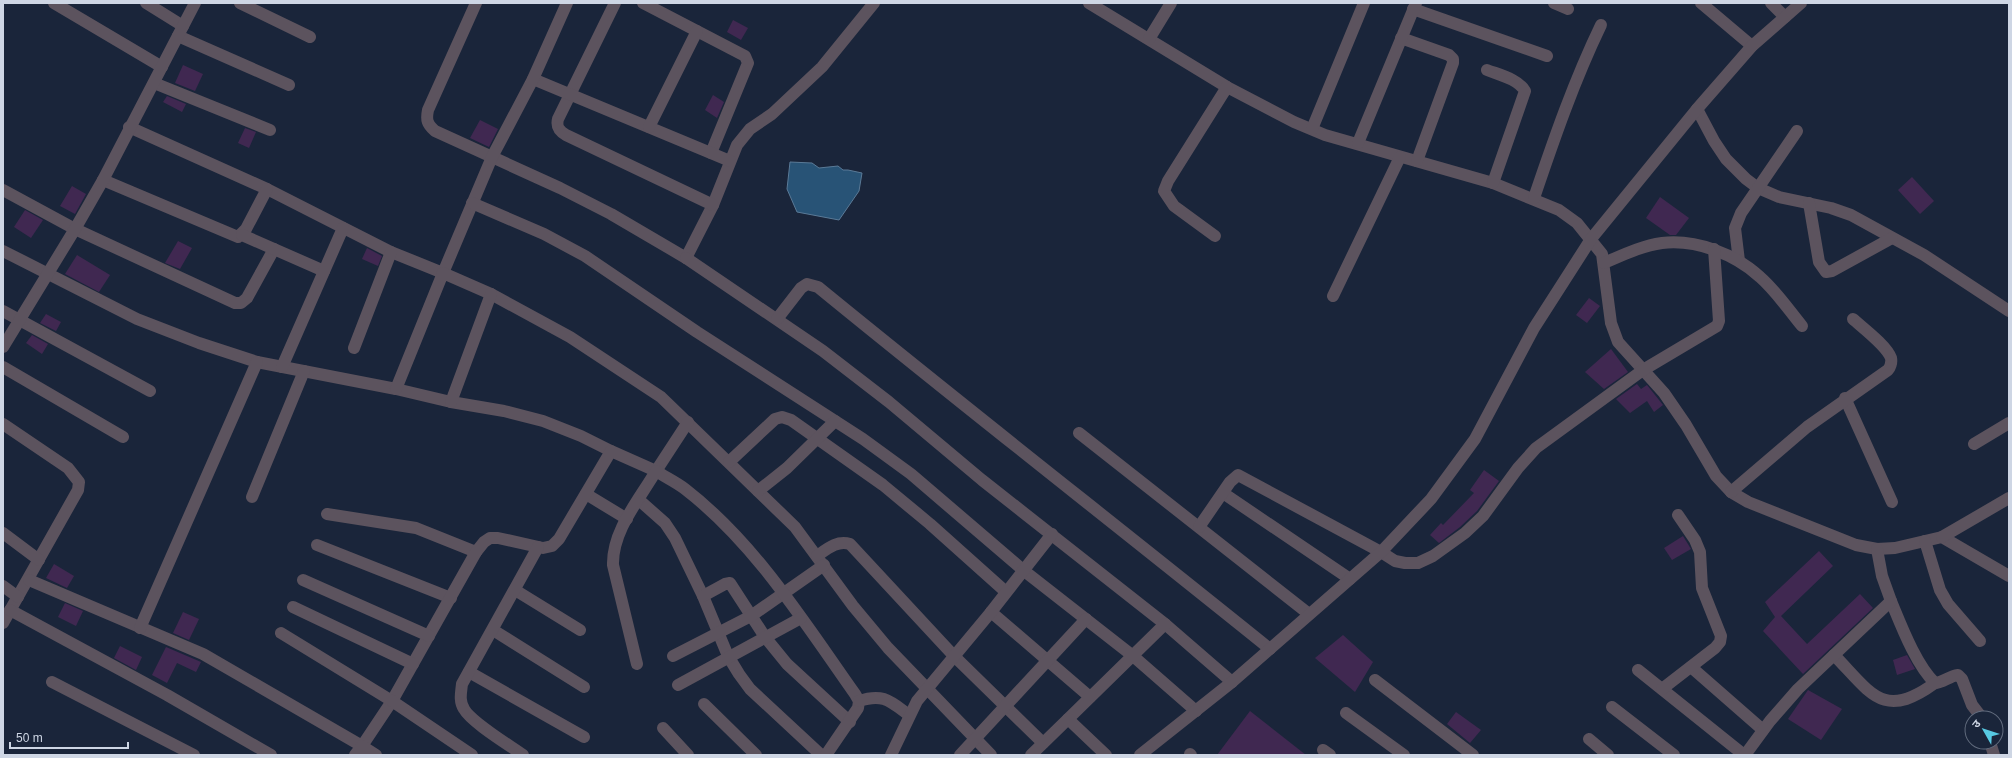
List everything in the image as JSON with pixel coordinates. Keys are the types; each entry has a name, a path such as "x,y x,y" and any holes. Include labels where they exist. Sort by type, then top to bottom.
{"street":[{"path":"54,3 162,67"},
{"path":"146,3 181,31 289,85"},
{"path":"3,347 103,180 129,127 154,83 195,3"},
{"path":"240,3 310,37"},
{"path":"476,3 428,110 426,120 429,126 435,131 611,214 686,258 778,319 883,397 982,480 1166,624 1232,682"},
{"path":"396,389 492,157 533,79 566,3"},
{"path":"616,3 570,94 558,119 557,125 560,131 713,205"},
{"path":"642,3 738,51 745,56 748,63 711,153"},
{"path":"686,258 713,205 737,145 750,129 772,114 807,82 837,49 874,3"},
{"path":"1089,3 1227,88 1288,119 1312,129 1400,157 1493,183 1534,198 1559,210 1577,223 1598,250 1611,323 1618,342 1664,393 1686,425 1716,476 1730,492 1748,502 1856,544 1877,549 1895,548 1942,537 2009,498"},
{"path":"1149,39 1170,3"},
{"path":"1312,129 1364,3"},
{"path":"1554,3 1568,9"},
{"path":"1701,3 1752,46"},
{"path":"1771,3 1785,17"},
{"path":"1140,755 1232,682 1350,579 1388,556 1475,439 1534,328 1598,250 1697,109 1752,46 1801,3"},
{"path":"1358,143 1414,6 1547,56"},
{"path":"1534,198 1564,109 1580,69 1601,25"},
{"path":"649,127 697,30"},
{"path":"1401,38 1449,55 1453,58 1453,63 1417,161"},
{"path":"1487,70 1513,80 1522,85 1525,91 1493,183"},
{"path":"533,79 730,161"},
{"path":"154,83 270,130"},
{"path":"1215,236 1174,206 1164,191 1168,181 1227,88"},
{"path":"1697,109 1714,141 1726,159 1746,179 1758,188 1779,197 1832,208 1851,215 1924,255 2009,311"},
{"path":"129,127 267,189 391,252 491,294 570,337 661,397 795,527 853,606 888,648 991,755"},
{"path":"1739,261 1735,243 1735,228 1741,213 1797,130"},
{"path":"1333,296 1400,157"},
{"path":"103,180 231,235 238,237 242,235 324,271"},
{"path":"242,235 267,189"},
{"path":"3,190 75,229 235,303 241,303 247,298 274,249"},
{"path":"472,203 544,234 585,256 697,332 835,421 911,474 1023,570 1132,656 1196,711"},
{"path":"1809,203 1819,262 1826,272 1832,271 1892,238"},
{"path":"282,367 343,228"},
{"path":"1598,250 1636,249 1662,243 1687,243 1714,249 1739,261 1760,277 1802,326"},
{"path":"1199,527 1234,478 1238,475 1244,476 1388,556 1418,563 1433,556 1465,533 1483,516 1518,468 1536,448 1643,370 1717,326 1719,320 1714,249"},
{"path":"3,252 137,319 199,343 257,362 396,389 543,421 581,436 656,471 683,487 709,509 740,540 784,595 859,701 858,708 850,722 826,755"},
{"path":"354,348 391,252"},
{"path":"778,319 801,288 807,284 818,287 935,383 1111,520 1270,649"},
{"path":"451,402 491,294"},
{"path":"3,311 150,391"},
{"path":"1730,492 1779,449 1845,398 1888,370 1892,359 1887,351 1853,318"},
{"path":"140,628 257,362"},
{"path":"3,367 123,437"},
{"path":"252,497 304,371"},
{"path":"1845,398 1892,502"},
{"path":"729,462 775,419 782,417 791,420 883,486 924,519 1006,592"},
{"path":"758,491 787,468 835,421"},
{"path":"637,664 613,565 612,552 618,535 638,500 688,422"},
{"path":"1974,444 2009,423"},
{"path":"3,424 68,468 79,482 78,490 29,580 3,623"},
{"path":"1079,433 1310,614"},
{"path":"359,750 392,701 476,552 484,542 490,538 498,538 544,548 552,546 559,538 611,451"},
{"path":"1223,493 1350,579"},
{"path":"586,494 627,520"},
{"path":"638,500 665,523 703,596 728,656 750,689 821,755"},
{"path":"327,514 416,528 476,552"},
{"path":"1662,689 1715,648 1720,642 1721,636 1702,588 1700,552 1698,546 1678,515"},
{"path":"3,533 40,560"},
{"path":"891,755 909,716 927,689 991,612 1052,534"},
{"path":"1942,537 2009,576"},
{"path":"1925,541 1940,590 1948,604 1980,641"},
{"path":"673,656 719,634 784,595 838,543 843,542 850,544 954,656 1043,743"},
{"path":"317,545 451,598"},
{"path":"522,755 472,718 464,709 460,697 462,684 538,547"},
{"path":"1877,549 1882,576 1891,601 1911,646 1929,678 1935,683"},
{"path":"29,580 202,654 359,750 376,755"},
{"path":"303,580 428,636"},
{"path":"703,596 725,584 730,583 765,637 787,664 850,722"},
{"path":"3,586 18,597"},
{"path":"515,590 580,630"},
{"path":"1638,670 1744,755 1798,689 1891,601"},
{"path":"293,607 413,664"},
{"path":"10,610 167,695 271,755"},
{"path":"991,612 1090,697"},
{"path":"678,685 728,656 801,618"},
{"path":"960,755 1086,619"},
{"path":"1031,755 1166,624"},
{"path":"493,630 584,687"},
{"path":"281,633 392,701 472,755"},
{"path":"1834,656 1868,690 1877,697 1889,702 1905,701 1935,683 1940,683 1952,676 1958,675 1962,679 1972,705 1976,710"},
{"path":"1692,667 1763,730"},
{"path":"469,672 584,737"},
{"path":"1374,680 1473,755"},
{"path":"52,682 194,755"},
{"path":"859,701 871,697 887,699 909,716"},
{"path":"704,704 756,755"},
{"path":"1612,707 1674,755"},
{"path":"1346,713 1404,755"},
{"path":"1068,719 1106,755"},
{"path":"662,728 688,755"},
{"path":"1589,739 1608,755"}],"water":[{"path":"790,162 812,163 819,168 838,166 843,170 862,173 859,191 839,220 797,212 787,189"}],"building":[{"path":"733,20 748,28 741,40 727,32"},
{"path":"183,65 203,74 195,91 175,83"},
{"path":"713,95 724,102 717,118 705,110"},
{"path":"167,96 186,104 182,112 163,102"},
{"path":"480,120 498,129 489,147 470,138"},
{"path":"245,128 256,132 249,148 238,143"},
{"path":"1912,177 1934,201 1920,214 1898,190"},
{"path":"72,186 86,194 75,214 60,206"},
{"path":"1660,197 1689,218 1676,235 1670,235 1646,218"},
{"path":"25,210 43,220 31,238 14,227"},
{"path":"178,241 192,248 180,269 165,263"},
{"path":"367,248 382,256 378,266 362,259"},
{"path":"77,255 110,275 99,292 65,274"},
{"path":"1589,298 1600,306 1587,323 1576,315"},
{"path":"46,314 61,322 56,331 40,323"},
{"path":"32,335 48,344 42,354 26,343"},
{"path":"1611,349 1628,372 1604,389 1585,372"},
{"path":"1637,384 1641,389 1647,385 1663,405 1654,412 1647,401 1630,413 1616,399"},
{"path":"1484,470 1499,481 1477,511 1460,527 1439,543 1430,535 1441,523 1443,525 1474,493 1470,490"},
{"path":"1683,536 1691,549 1672,560 1664,548"},
{"path":"1819,551 1833,566 1781,616 1807,644 1860,594 1873,608 1803,674 1763,631 1775,617 1765,602"},
{"path":"54,564 74,576 67,588 46,578"},
{"path":"65,603 83,611 76,626 58,617"},
{"path":"183,612 199,619 189,640 173,633"},
{"path":"1343,635 1373,662 1355,692 1315,658"},
{"path":"120,646 142,657 136,670 114,658"},
{"path":"166,647 201,662 196,672 177,663 167,683 152,675"},
{"path":"1907,655 1915,669 1897,675 1893,660"},
{"path":"1808,690 1842,709 1821,740 1788,719"},
{"path":"1250,711 1306,755 1217,755"},
{"path":"1456,712 1481,730 1470,743 1447,724"}]}
